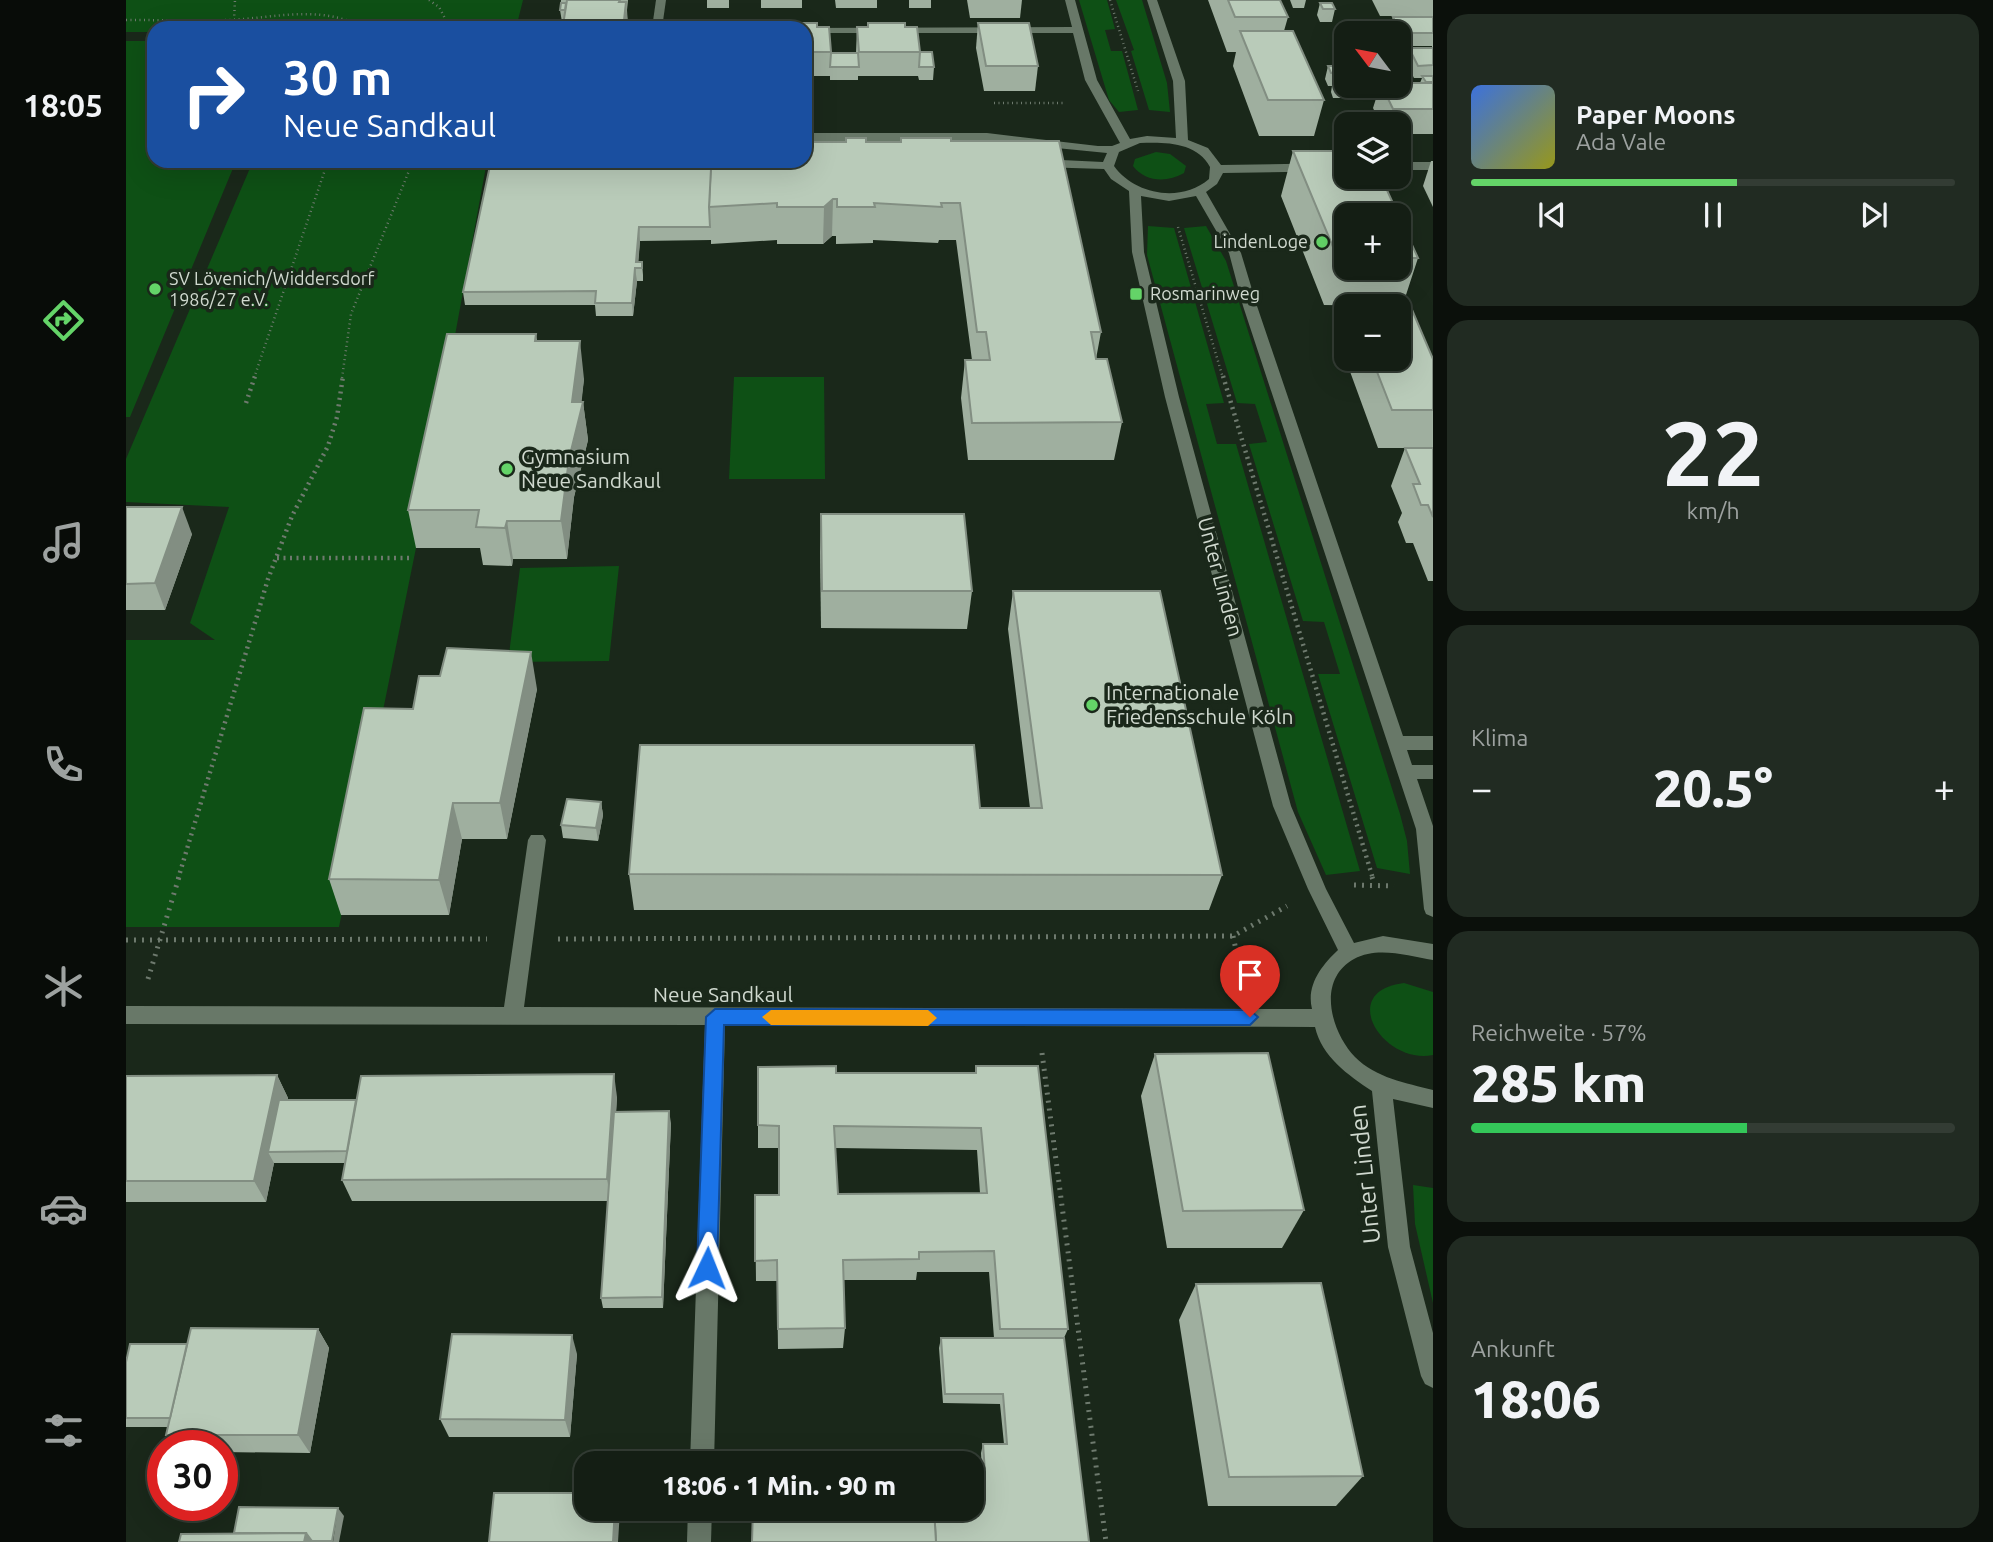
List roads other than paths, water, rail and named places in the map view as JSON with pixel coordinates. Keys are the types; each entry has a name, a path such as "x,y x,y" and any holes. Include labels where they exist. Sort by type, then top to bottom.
{"street":[{"path":"658,21 661,0"},
{"path":"1070,0 1091,80 1126,144"},
{"path":"1152,0 1179,81 1182,143"},
{"path":"812,30 1077,30"},
{"path":"812,137 986,137 1030,140 1073,150 1114,150 1126,144 1152,139 1182,143 1205,153 1217,169"},
{"path":"1108,166 1114,150"},
{"path":"1028,162 1108,166 1121,183 1135,190 1168,196 1199,191 1210,185 1217,169"},
{"path":"1411,166 1433,166"},
{"path":"1217,169 1334,167"},
{"name":"Unter Linden","path":"1135,190 1139,252 1172,397 1282,806 1317,889 1349,952"},
{"path":"1199,191 1235,253 1254,319 1397,743 1425,829 1433,909"},
{"path":"1397,743 1433,743"},
{"path":"1406,772 1433,772"},
{"path":"513,1017 537,840"},
{"path":"1433,952 1390,943 1368,945 1349,952 1333,963 1323,979 1318,997 1319,1018 1340,1057 1360,1074 1382,1087 1410,1097 1433,1099"},
{"name":"Neue Sandkaul","path":"132,1015 1319,1018"},
{"path":"702,1451 715,1017"},
{"name":"Unter Linden","path":"1382,1087 1399,1247 1433,1376"},
{"path":"699,1542 700,1521"}],"place":[{"name":"LindenLoge","path":"1322,242"},
{"name":"SV Lövenich/Widdersdorf 1986/27 e.V.","path":"155,289"},
{"name":"Rosmarinweg","path":"1136,294"},
{"name":"Gymnasium Neue Sandkaul","path":"507,469"},
{"name":"Internationale Friedensschule Köln","path":"1092,705"}]}
